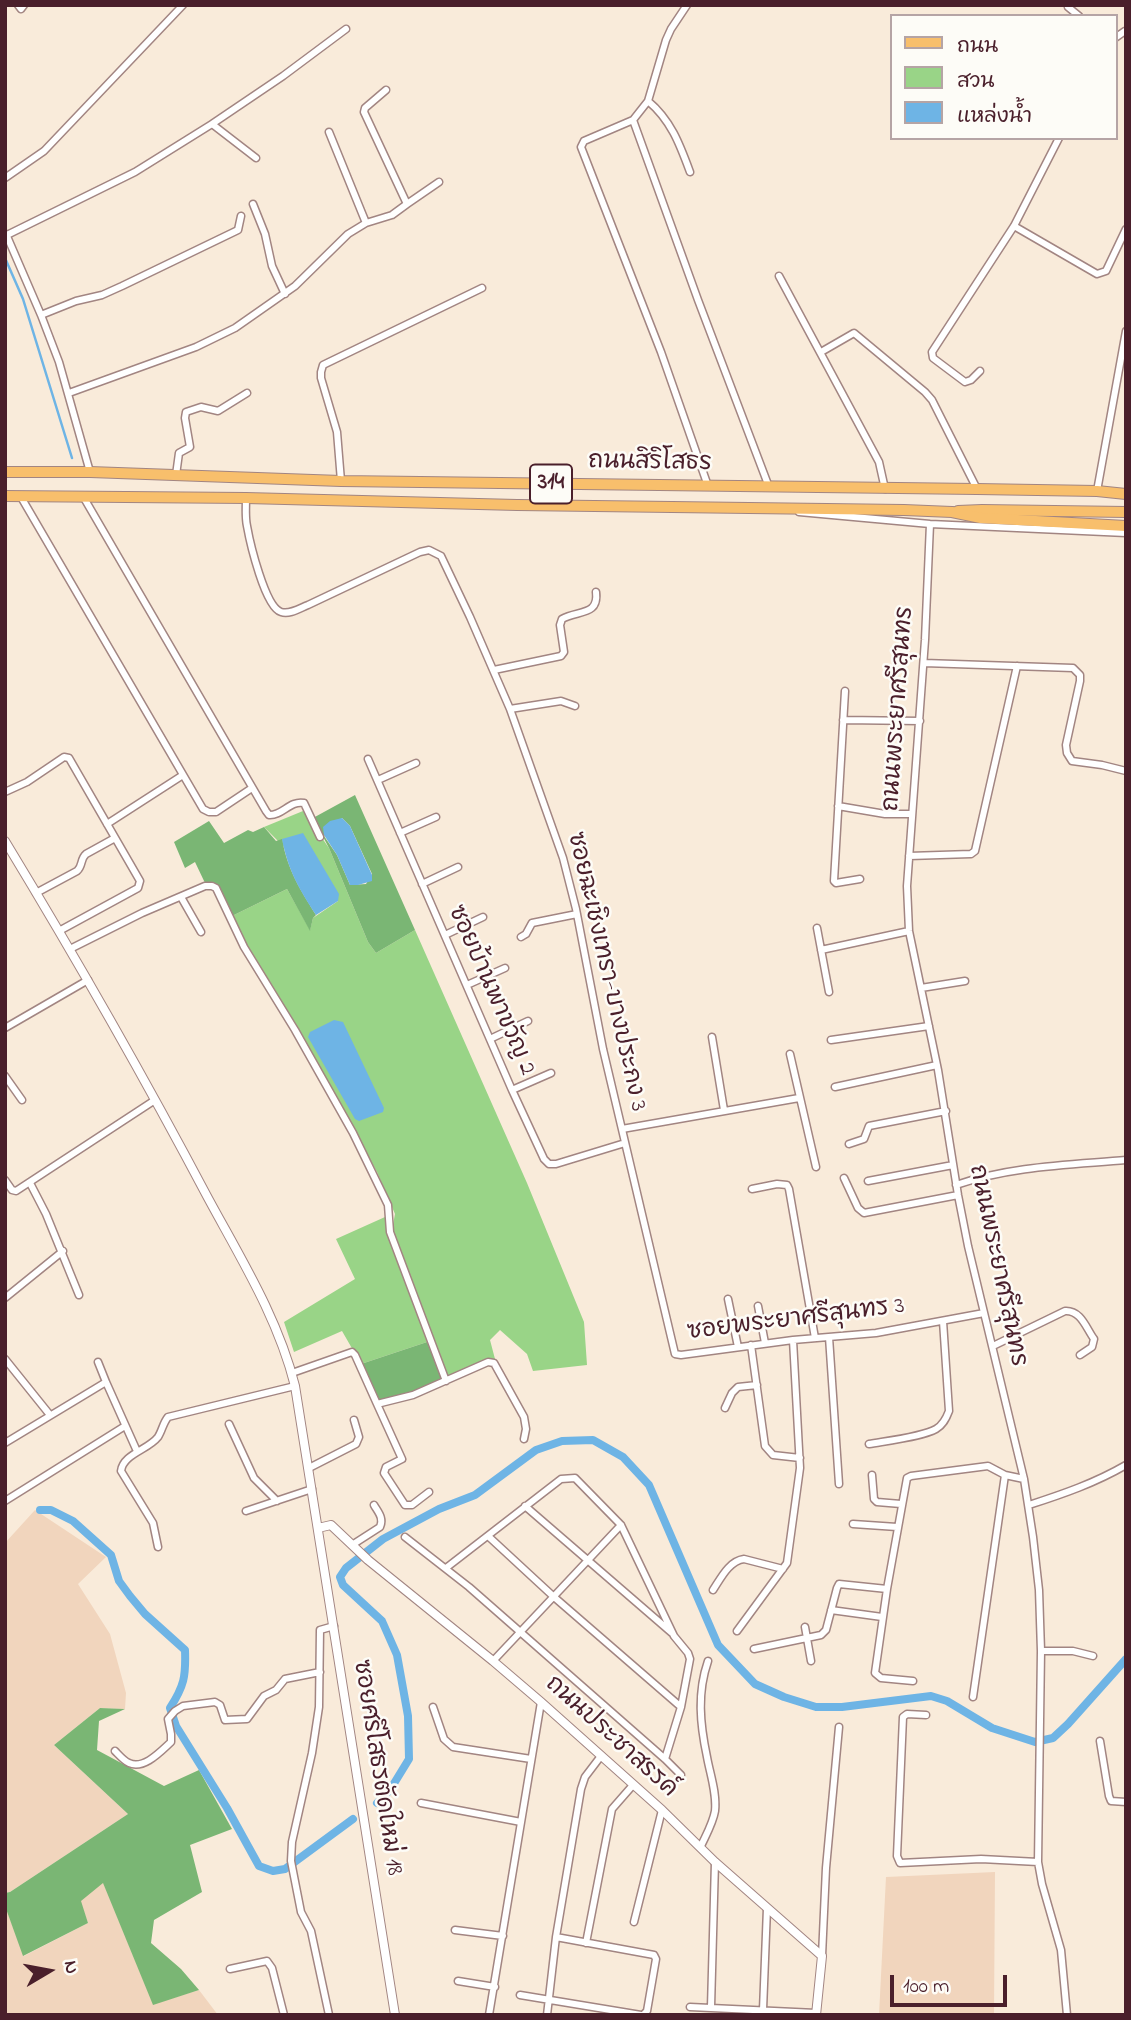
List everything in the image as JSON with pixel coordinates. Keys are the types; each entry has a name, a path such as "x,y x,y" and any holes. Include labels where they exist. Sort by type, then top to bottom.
{"main road":[{"name":"ถนนสิริโสธร","path":"5,472 90,472 341,481 1097,491 1126,494"},
{"name":"ถนนสิริโสธร","path":"5,496 788,507 952,512 1126,512"},
{"path":"952,512 981,518 1126,526"}],"street":[{"path":"18,5 20,9 24,5"},
{"path":"5,178 44,151 183,5"},
{"path":"687,5 666,40 648,101 633,120 584,141 581,146 661,352 708,486"},
{"path":"1126,25 1126,32"},
{"path":"90,472 69,393 41,315 6,233 135,172 284,76 346,29"},
{"path":"386,90 365,108 364,112 407,204"},
{"path":"648,101 660,110 678,139 690,172"},
{"path":"633,120 769,487"},
{"path":"212,124 256,158"},
{"path":"329,132 366,223"},
{"path":"979,371 971,380 965,382 933,358 932,352 1014,226 1058,140"},
{"path":"69,393 215,339 285,294 342,240 366,223 392,215 439,182"},
{"path":"253,204 265,234 274,274 285,294"},
{"path":"41,315 76,300 102,295 238,230 242,216"},
{"path":"1014,226 1097,274 1106,271 1123,247 1126,229"},
{"path":"779,276 879,462 885,489"},
{"path":"341,481 337,432 321,379 323,365 482,288"},
{"path":"1097,491 1126,331"},
{"path":"821,352 854,333 925,392 932,400 977,489"},
{"path":"1117,373 1126,375"},
{"path":"176,475 178,453 190,447 186,412 201,407 218,411 247,393"},
{"path":"21,497 203,809 209,813 216,811 252,788"},
{"path":"84,498 268,815 274,815 295,803 304,803 320,837"},
{"name":"ซอยฉะเชิงเทรา-บางประกง 3","path":"246,498 246,524 264,586 273,606 281,612 289,613 299,609 420,552 429,550 441,556 510,709 563,858 622,1129"},
{"path":"788,507 810,514 930,524 1126,533"},
{"name":"ถนนพระยาศรีสุนทร","path":"930,524 907,911 946,1111 958,1195 1029,1505 1036,1559 1041,1651 1038,1862 1061,1950 1067,2015"},
{"path":"494,670 561,656 564,652 560,625 562,619 593,608 596,604 596,592"},
{"path":"923,663 1066,666 1077,671 1080,681 1066,745 1069,758 1072,761 1126,771"},
{"path":"909,856 971,854 975,851 1017,666"},
{"path":"845,691 834,881 836,883 860,879"},
{"path":"510,709 561,701 575,706"},
{"path":"843,720 919,721"},
{"path":"5,792 69,758 140,881 138,888 59,930"},
{"name":"ซอยบ้านพาขวัญ 2","path":"368,759 544,1159 549,1164 556,1164 625,1143"},
{"path":"377,780 416,763"},
{"path":"107,824 183,775"},
{"path":"838,806 886,814 912,814"},
{"path":"400,833 436,817"},
{"path":"36,892 77,871 81,868 83,856 115,838"},
{"name":"ซอยศรีโสธรตัดใหม่ 18","path":"5,841 89,979 266,1304 292,1373 395,2015"},
{"path":"422,884 458,867"},
{"path":"70,948 205,886 216,888 244,947 353,1133 388,1205 390,1232 446,1381"},
{"path":"181,897 201,932"},
{"path":"521,937 533,923 577,914"},
{"path":"444,934 483,917"},
{"path":"817,928 829,992"},
{"path":"821,950 909,931"},
{"path":"467,985 505,968"},
{"path":"5,1028 89,979"},
{"path":"920,988 965,981"},
{"path":"490,1039 528,1021"},
{"path":"831,1041 929,1026"},
{"path":"712,1037 724,1110"},
{"path":"790,1054 816,1167"},
{"path":"835,1087 937,1065"},
{"path":"512,1090 551,1073"},
{"path":"5,1076 22,1100"},
{"path":"622,1129 799,1098"},
{"path":"5,1180 14,1191 30,1183 155,1100"},
{"path":"849,1144 864,1139 869,1126 946,1111"},
{"name":"ซอยพระยาศรีสุนทร 3","path":"622,1129 675,1354 876,1333 984,1313"},
{"path":"957,1185 990,1175 1048,1166 1126,1160"},
{"path":"868,1181 953,1165"},
{"path":"844,1178 858,1208 864,1213 958,1195"},
{"path":"30,1183 63,1251 79,1295"},
{"path":"752,1189 777,1184 787,1185 789,1189 815,1338"},
{"path":"5,1298 63,1251"},
{"path":"728,1299 738,1347"},
{"path":"758,1306 765,1343"},
{"path":"993,1346 1072,1310 1078,1314 1094,1339 1092,1347 1080,1355"},
{"path":"869,1444 926,1433 937,1429 946,1421 949,1411 943,1321"},
{"path":"829,1337 839,1484"},
{"path":"737,1631 783,1569 788,1558 800,1458 793,1340"},
{"path":"751,1345 765,1446 773,1455 800,1458"},
{"path":"292,1373 352,1352 401,1459 386,1467 384,1473 405,1505 412,1504 429,1492"},
{"path":"5,1359 50,1415"},
{"path":"98,1362 136,1449"},
{"path":"377,1404 413,1395 488,1362 494,1363 524,1417 524,1438"},
{"path":"5,1443 106,1382"},
{"path":"725,1408 738,1387 757,1385"},
{"path":"158,1546 153,1523 121,1471 124,1462 158,1437 167,1417 295,1386"},
{"path":"309,1468 356,1444 359,1437 354,1420"},
{"path":"229,1424 254,1478 277,1501"},
{"path":"5,1501 125,1426"},
{"path":"1029,1505 1081,1488 1126,1465"},
{"path":"913,1681 881,1678 875,1673 882,1617 907,1478 988,1466 1006,1475 1024,1479"},
{"path":"872,1475 874,1499 877,1502 901,1504"},
{"path":"973,1697 1006,1475"},
{"path":"446,1568 561,1479 575,1478 621,1525 674,1636"},
{"path":"246,1511 312,1489"},
{"path":"354,1547 380,1527 381,1516 374,1505"},
{"path":"525,1506 674,1636 688,1653 690,1659 681,1707 665,1759"},
{"path":"853,1524 897,1527"},
{"name":"ถนนประชาสรรค์","path":"318,1528 331,1525 368,1560 493,1661 822,1956"},
{"path":"493,1661 621,1525"},
{"path":"488,1536 681,1707"},
{"path":"405,1537 521,1632 681,1775"},
{"path":"713,1590 732,1563 738,1559 783,1569"},
{"path":"754,1649 825,1632 839,1584 887,1589"},
{"path":"831,1610 882,1617"},
{"path":"329,2015 311,1931 301,1912 291,1861 292,1842 316,1729 321,1692 320,1630 334,1626"},
{"path":"805,1627 811,1661"},
{"path":"1041,1651 1073,1651 1093,1657"},
{"path":"701,1846 713,1821 715,1809 700,1714 702,1678 708,1661"},
{"path":"115,1751 130,1764 139,1764 151,1759 171,1742 167,1721 183,1706 215,1702 220,1705 225,1720 247,1719 264,1696 276,1690 285,1679 320,1672"},
{"path":"489,2015 541,1702"},
{"path":"433,1707 444,1739 453,1747 531,1759"},
{"path":"926,1715 907,1714 903,1717 897,1856 900,1863 981,1859 1038,1862"},
{"path":"690,2007 816,2014 839,1727"},
{"path":"1100,1741 1111,1801 1126,1802"},
{"path":"547,2015 556,1937 581,1789 585,1777 601,1756"},
{"path":"586,1943 612,1809 633,1785"},
{"path":"421,1803 521,1822"},
{"path":"634,1922 662,1810"},
{"path":"711,2007 715,1862"},
{"path":"763,2010 767,1908"},
{"path":"455,1930 503,1936"},
{"path":"520,1995 642,2015 647,2011 656,1959 654,1955 556,1937"},
{"path":"230,1969 267,1961 272,1968 284,2015"},
{"path":"458,1981 495,1987"}],"shaded area":[{"path":"35,1510 106,1557 78,1584 110,1634 126,1693 125,1709 100,1708 54,1745 128,1814 5,1893 5,1543"},
{"path":"995,1872 994,2015 879,2015 886,1877"},
{"path":"103,1882 153,2004 199,1990 218,2015 5,2015 5,1906 24,1956 88,1923 80,1901"}],"green space":[{"path":"355,795 415,930 376,953 368,942 329,848 313,818","holes":["342,818 350,826 372,874 366,884 350,885 337,855 324,836"]},
{"path":"303,811 329,848 368,942 376,953 415,930 527,1183 584,1322 587,1365 533,1371 527,1354 500,1330 490,1340 495,1359 448,1377 392,1230 395,1214 377,1172 299,1029 232,916 287,889 310,930 313,918 338,901 264,827"},
{"path":"209,821 224,843 248,830 253,832 264,827 276,841 282,839 291,870 316,915 310,931 287,889 232,916 216,884 205,883 195,862 185,868 174,842"},
{"path":"385,1217 427,1342 361,1364 342,1331 294,1352 284,1322 355,1279 336,1239"},
{"path":"427,1342 441,1381 402,1397 377,1400 361,1364"},
{"path":"100,1708 125,1709 99,1721 97,1750 164,1786 199,1770 232,1829 190,1845 202,1892 154,1920 151,1943 181,1969 199,1990 153,2005 103,1883 81,1901 88,1923 23,1956 5,1906 5,1893 128,1814 54,1745"}],"water":[{"path":"342,818 350,826 372,875 372,881 350,885 337,855 324,835 323,827 330,821"},
{"path":"303,833 339,894 338,901 316,915 295,879 282,839"},
{"path":"334,1020 343,1022 384,1108 383,1112 359,1121 355,1119 308,1037 310,1032"}],"waterway":[{"path":"5,258 23,299 72,458"},
{"path":"377,1803 390,1790 409,1759 408,1716 397,1655 382,1621 343,1585 340,1577 346,1568 383,1539 439,1509 475,1495 536,1450 562,1441 593,1440 623,1457 649,1485 718,1645 755,1684 784,1697 816,1707 842,1707 931,1696 947,1701 992,1728 1035,1742 1053,1738 1126,1659"},
{"path":"40,1510 51,1510 73,1521 111,1555 119,1581 130,1596 145,1614 185,1650 183,1681 170,1708 176,1726 259,1866 273,1871 285,1869 353,1819"}]}
